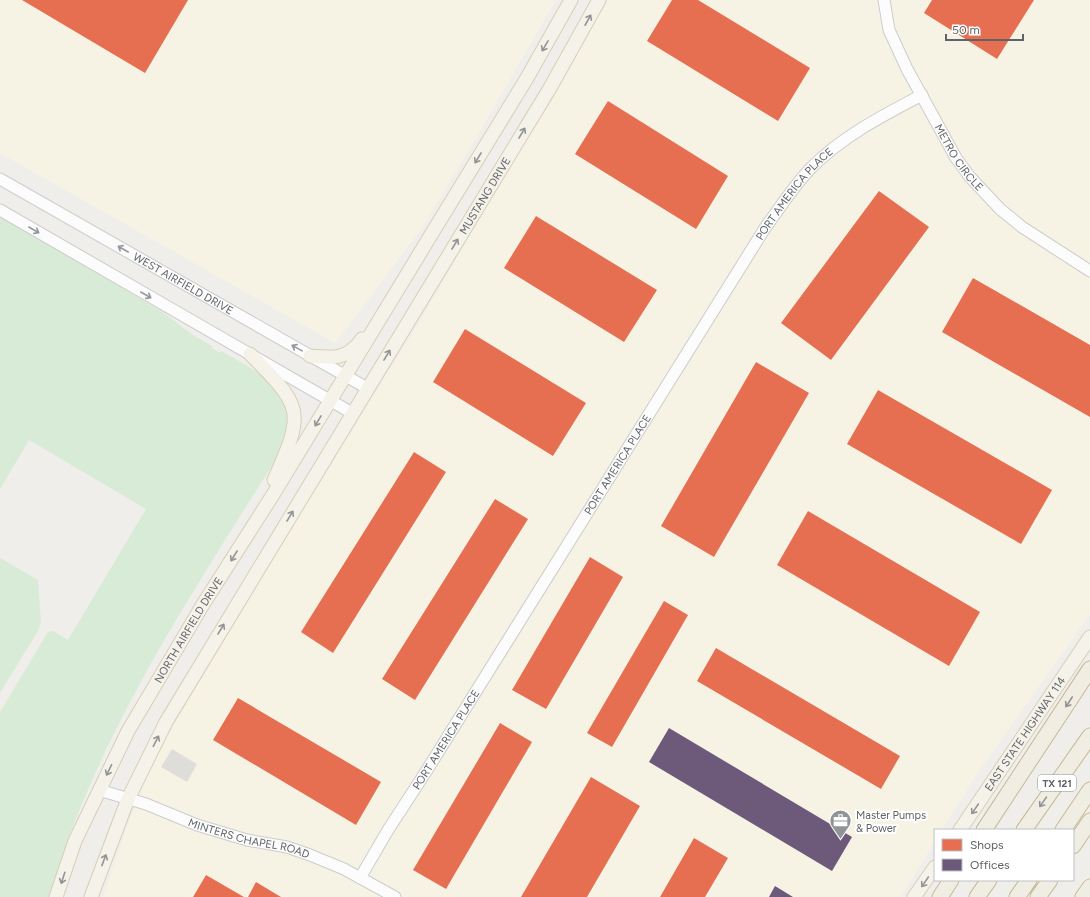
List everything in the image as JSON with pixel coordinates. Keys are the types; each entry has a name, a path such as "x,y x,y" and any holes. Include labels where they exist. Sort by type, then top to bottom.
{"highway":[{"path":"985,829 1090,669"},
{"name":"TX 121","path":"1025,829 1090,736"},
{"path":"1064,829 1090,790"},
{"path":"1074,845 1090,821"},
{"path":"940,897 950,881"},
{"path":"977,897 988,881"},
{"path":"1017,897 1027,881"},
{"path":"1038,897 1049,881"},
{"path":"1083,897 1090,887"}],"main road":[{"path":"345,376 522,85 571,0"},
{"name":"MUSTANG DRIVE","path":"367,388 550,88 599,0"},
{"path":"310,356 330,357 345,355 356,347 420,253"},
{"path":"250,354 278,383 289,397 295,412 295,429 291,443 250,531"},
{"name":"NORTH AIRFIELD DRIVE","path":"56,897 75,841 128,731 202,606 331,401 345,376"},
{"path":"91,897 128,799 166,722 185,688 367,388"},
{"name":"EAST STATE HIGHWAY 114","path":"961,829 1090,637"},
{"path":"914,897 934,868"}],"street":[{"name":"METRO CIRCLE","path":"884,0 889,30 956,158 983,192 1000,209 1022,227 1090,271"},
{"name":"PORT AMERICA PLACE","path":"360,878 388,830 435,758 766,228 792,190 809,170 828,152 878,117 922,95"},
{"name":"WEST AIRFIELD DRIVE","path":"0,179 367,388"},
{"path":"0,210 352,413"},
{"name":"MINTERS CHAPEL ROAD","path":"99,790 146,804 197,825 241,838 287,848 310,855 344,869 395,897"}],"shaded area":[{"path":"0,0 556,0 422,228 335,343 0,153"},
{"path":"608,0 1090,0 1090,614 975,777 943,829 934,829 934,843 901,897 103,897 130,819 153,764 200,675 418,324"},
{"path":"172,749 197,764 187,782 161,767"}],"green space":[{"path":"0,216 164,313 220,353 221,351 255,371 275,388 282,398 287,410 289,424 288,433 283,448 182,610 120,721 93,778 69,837 49,897 0,897 0,712 48,632 53,631 68,640 146,509 29,440 0,489"},
{"path":"0,558 38,580 41,623 38,631 0,693"}],"building: Shops":[{"path":"22,0 188,0 145,73"},
{"path":"672,0 698,0 810,68 778,121 647,41"},
{"path":"932,0 1034,0 997,59 924,13"},
{"path":"608,101 728,176 696,229 575,154"},
{"path":"879,191 929,227 831,360 781,323"},
{"path":"536,216 657,290 624,342 504,268"},
{"path":"973,278 1090,345 1090,417 942,332"},
{"path":"465,329 586,403 553,456 433,382"},
{"path":"756,362 809,393 714,557 661,526"},
{"path":"878,390 1052,490 1021,544 847,444"},
{"path":"414,452 446,472 333,653 301,632"},
{"path":"495,499 528,519 415,700 382,679"},
{"path":"808,511 980,612 949,666 777,565"},
{"path":"590,557 623,577 546,709 512,690"},
{"path":"664,601 688,615 612,747 587,733"},
{"path":"716,648 900,756 881,789 697,681"},
{"path":"238,698 381,782 356,825 213,740"},
{"path":"500,723 532,742 446,889 413,870"},
{"path":"591,777 640,806 587,897 521,897"},
{"path":"694,838 728,858 705,897 660,897"},
{"path":"206,875 244,897 193,897"},
{"path":"256,882 281,897 248,897"}],"building: Offices":[{"path":"669,728 852,837 832,871 649,762"},
{"path":"775,886 793,897 769,897"}],"place":[{"name":"Master Pumps & Power","path":"841,840"}]}
